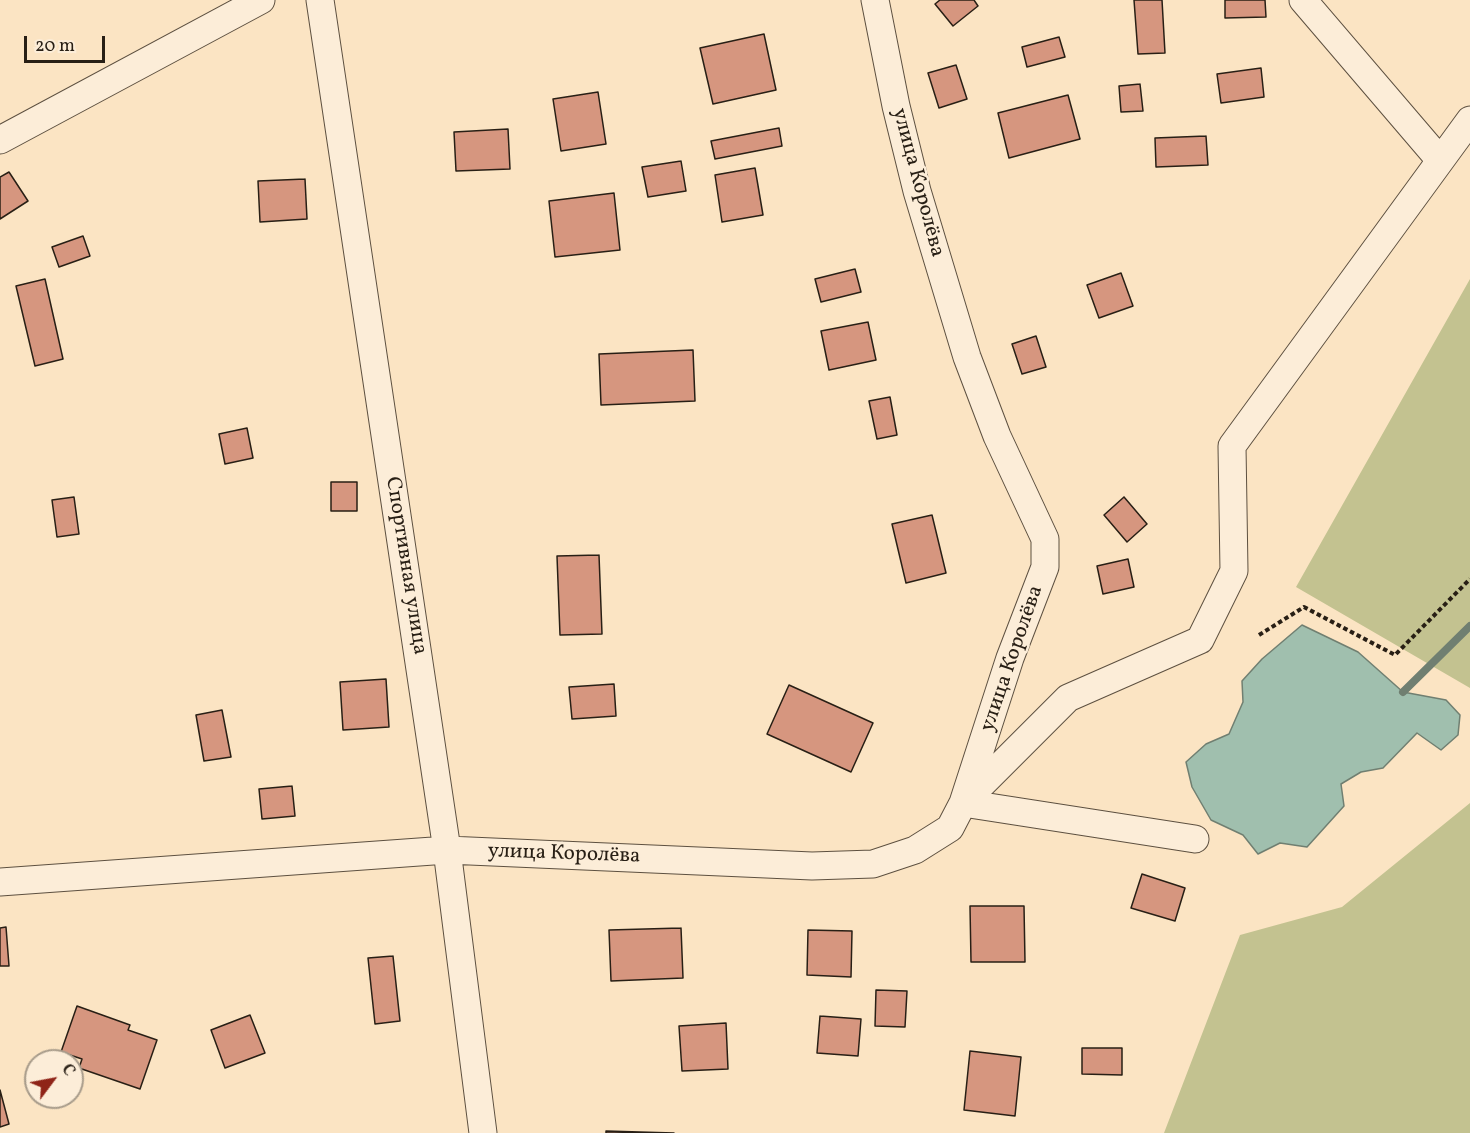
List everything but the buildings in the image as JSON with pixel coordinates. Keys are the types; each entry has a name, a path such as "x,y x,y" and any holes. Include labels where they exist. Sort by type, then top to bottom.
{"street":[{"path":"0,140 261,0"},
{"name":"Спортивная улица","path":"320,0 447,850 483,1133"},
{"name":"улица Королёва","path":"0,882 447,850 812,866 873,864 915,850 950,828 963,803 1010,658 1045,567 1045,539 997,436 967,357 917,191 896,106 875,0"},
{"path":"1303,0 1439,159"},
{"path":"963,803 1068,698 1200,640 1234,571 1232,446 1439,159 1470,120"},
{"path":"963,803 1195,839"}],"path":[{"path":"1259,635 1304,607 1395,654 1470,579"}],"shaded area":[{"path":"1470,279 1470,688 1296,587"},
{"path":"1302,625 1358,652 1403,692 1446,700 1460,715 1458,735 1441,750 1417,733 1383,768 1361,772 1341,784 1344,806 1307,847 1280,843 1258,854 1243,835 1211,820 1192,787 1186,762 1206,744 1229,734 1243,702 1242,681 1262,659"},
{"path":"1470,803 1470,1133 1164,1133 1240,935 1342,907"}],"waterway":[{"path":"1403,692 1470,626"}]}
